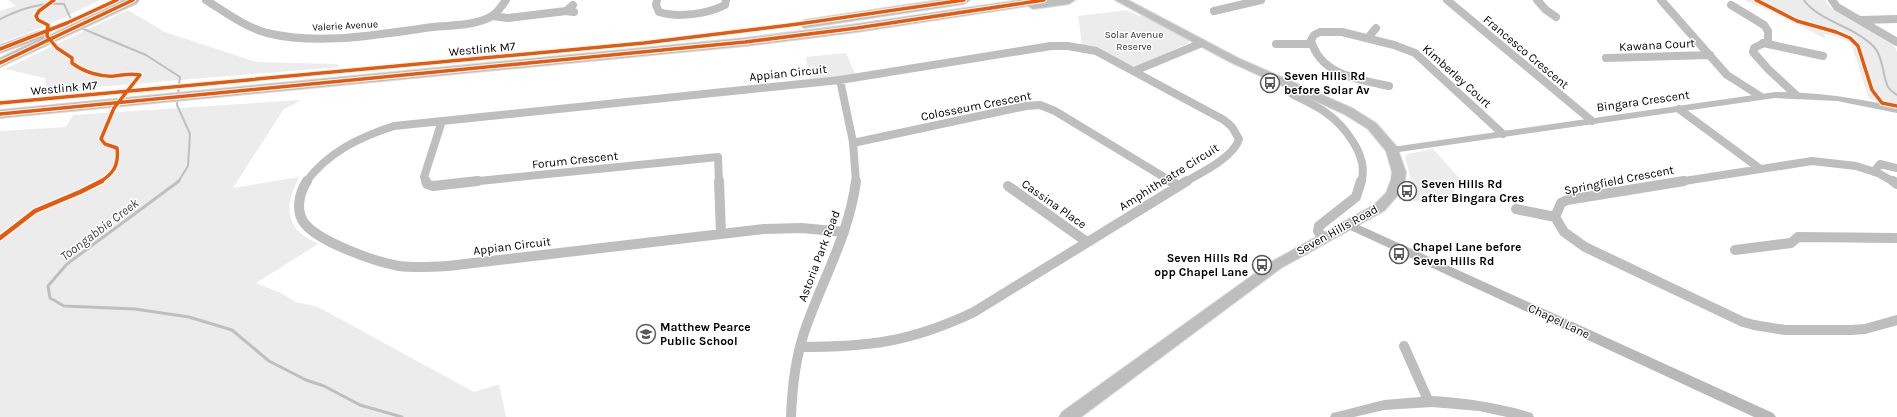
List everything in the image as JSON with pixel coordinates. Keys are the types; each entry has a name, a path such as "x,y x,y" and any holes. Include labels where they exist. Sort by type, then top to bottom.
{"highway":[{"path":"106,10 117,0"},
{"path":"0,63 40,39 106,10 133,0"},
{"path":"934,5 949,0"},
{"name":"Westlink M7","path":"856,22 964,0"},
{"name":"Westlink M7","path":"0,103 113,93 262,84 746,42 799,30 1044,0"},
{"path":"856,22 906,23 1069,0"},
{"path":"0,49 40,39"},
{"name":"Westlink M7","path":"0,114 104,104 262,84"}],"main road":[{"name":"Seven Hills Road","path":"1071,416 1276,265 1379,208 1392,194 1398,180 1399,172 1392,150 1378,131 1364,121 1333,104 1260,73 1122,0"},
{"name":"Chapel Lane","path":"1350,225 1768,417"}],"street":[{"name":"Valerie Avenue","path":"206,0 255,29 267,33 299,37 344,36 409,31 473,22 492,16"},
{"path":"492,16 506,0"},
{"path":"657,0 656,5 659,12 671,15 716,10 725,5 726,0"},
{"path":"1214,12 1261,0"},
{"name":"Francesco Crescent","path":"1446,0 1592,121"},
{"path":"1537,0 1546,10 1556,17"},
{"path":"1661,0 1733,79 1760,96"},
{"path":"1832,0 1837,7 1897,42"},
{"path":"1731,5 1764,26 1768,31 1768,41 1754,48 1753,52 1768,70 1796,95"},
{"path":"492,16 508,18 574,9"},
{"path":"1861,20 1897,19"},
{"path":"1368,38 1376,28"},
{"name":"Kimberley Court","path":"1312,44 1314,35 1320,32 1342,32 1368,38 1415,53 1503,134"},
{"path":"1134,71 1202,43"},
{"path":"1763,43 1823,56"},
{"path":"1276,44 1312,44 1320,59 1327,67 1356,80 1389,86"},
{"name":"Amphitheatre Circuit","path":"800,347 859,346 884,343 929,332 974,312 1233,151 1239,142 1237,133 1224,120 1096,51 1068,46 1051,46 840,80"},
{"name":"Kawana Court","path":"1606,58 1625,59 1682,54 1710,55"},
{"name":"Appian Circuit","path":"840,80 394,126 356,138 338,151 311,175 303,186 299,197 299,211 304,223 315,232 366,257 389,264 413,267 442,266 721,233 782,228 844,232"},
{"name":"Astoria Park Road","path":"791,417 792,388 800,347 816,301 844,232 852,205 856,180 853,143 840,80"},
{"path":"1295,88 1291,91 1292,94 1325,112 1341,126 1355,146 1362,162 1363,177 1356,197 1319,226 1318,231 1323,238"},
{"name":"Bingara Crescent","path":"1392,150 1760,96 1796,95 1848,99 1897,110"},
{"name":"Colosseum Crescent","path":"853,143 1026,106 1040,105 1055,112 1178,186"},
{"path":"1679,109 1759,168"},
{"name":"Forum Crescent","path":"442,121 424,177 427,184 433,186 718,157 721,233"},
{"name":"Springfield Crescent","path":"1555,217 1561,203 1567,200 1759,168 1812,161 1842,164 1874,172 1897,184"},
{"path":"1874,172 1880,164 1897,168"},
{"name":"Cassina Place","path":"1008,186 1087,242"},
{"path":"1516,209 1555,217 1564,232 1585,247 1743,322 1765,329 1783,331 1858,330 1876,328 1889,321 1897,320"},
{"path":"1736,250 1791,243 1798,237 1897,238"},
{"path":"1404,346 1428,400"},
{"path":"1337,417 1374,406 1428,400 1482,406 1527,417"}],"green space":[{"path":"8,0 100,0 48,25 0,43 0,11 16,6"},
{"path":"1744,0 1825,0 1831,7 1840,13 1885,37 1893,44 1897,52 1897,105 1869,99 1851,43 1835,36 1824,34 1825,39 1798,24"},
{"path":"128,10 165,32 256,62 337,64 339,67 47,91 45,78 5,69"},
{"name":"Solar Avenue Reserve","path":"1127,10 1139,16 1142,15 1187,39 1189,43 1140,65 1133,66 1082,45 1078,16"},
{"path":"846,53 856,76 810,82 806,57"},
{"path":"301,100 283,110 233,188 299,177 291,197 289,210 290,216 299,232 318,244 256,283 281,293 296,302 318,307 474,392 499,384 506,417 0,417 0,131 66,127 73,115"},
{"path":"1433,149 1461,180 1447,203 1410,201 1405,199 1411,191 1412,183 1405,157 1408,154"}],"waterway":[{"path":"1804,0 1818,13 1858,35 1875,48 1880,57 1888,87 1897,95"},
{"name":"Toongabbie Creek","path":"0,19 15,12 39,5 64,4 74,26"},
{"name":"Toongabbie Creek","path":"81,28 146,55 180,77 177,105 190,134 188,166 178,182"},
{"name":"Toongabbie Creek","path":"178,182 67,264 48,286 50,298 64,306 135,309 189,317 232,330 269,361 306,380 324,386 360,405 402,417"}],"cycle path":[{"path":"0,238 24,218 40,208 91,187 109,176 115,169 118,161 117,148 105,144 101,139 114,108 140,75 131,74 104,76 86,71 72,63 72,58 57,48 47,36 48,25 38,20 36,16 39,11 54,0"},
{"path":"0,49 67,23 117,0"},
{"path":"0,63 133,0"},
{"path":"0,103 644,43 798,24 964,0"},
{"path":"0,114 745,42 857,28 1044,0"},
{"path":"1756,0 1797,21 1836,32 1850,38 1858,46 1872,90 1882,103 1897,106"}],"place":[{"name":"Seven Hills Rd before Solar Av","path":"1270,83"},
{"name":"Seven Hills Rd after Bingara Cres","path":"1407,191"},
{"name":"Chapel Lane before Seven Hills Rd","path":"1399,254"},
{"name":"Seven Hills Rd opp Chapel Lane","path":"1262,265"},
{"name":"Matthew Pearce Public School","path":"646,334"}]}
